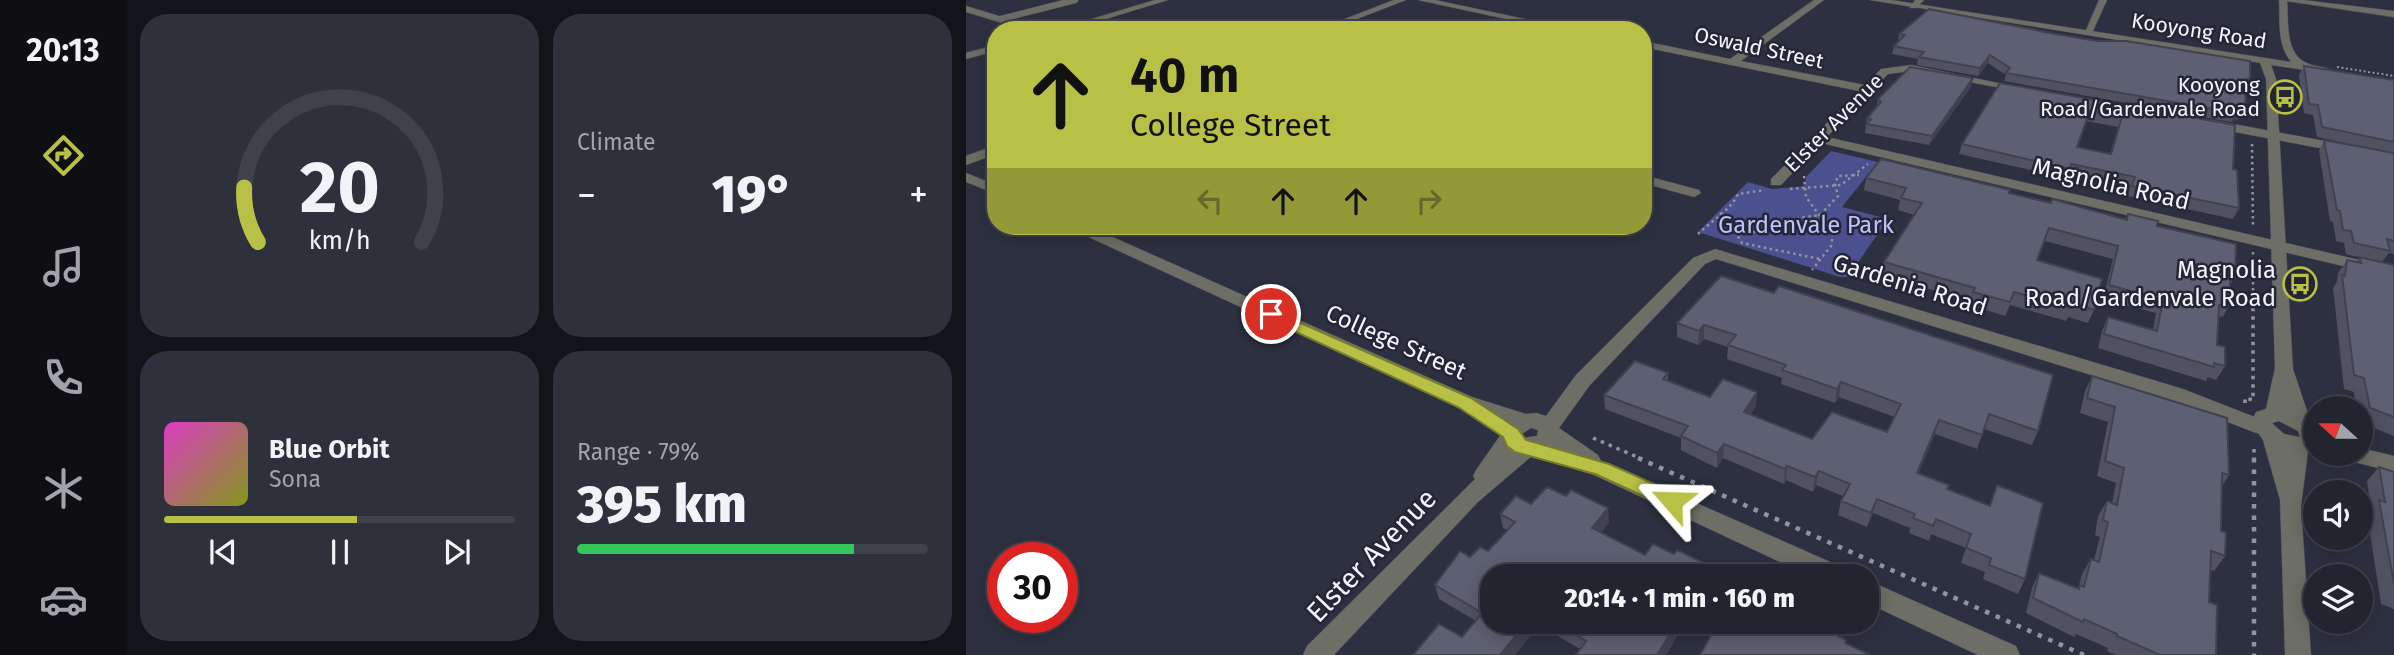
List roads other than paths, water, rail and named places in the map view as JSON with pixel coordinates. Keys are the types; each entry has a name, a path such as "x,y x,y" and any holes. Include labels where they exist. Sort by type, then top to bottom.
{"street":[{"path":"1090,21 1164,0"},
{"path":"1345,21 1402,0"},
{"path":"1422,0 1528,21"},
{"path":"1732,62 1811,3 1820,0"},
{"name":"Kooyong Road","path":"1874,0 1919,3 2087,33 2331,69"},
{"path":"2087,33 2103,0"},
{"path":"2310,68 2292,60 2287,52 2283,0 2394,14"},
{"path":"966,7 976,2"},
{"path":"966,7 1007,21"},
{"name":"Oswald Street","path":"1652,46 1866,89"},
{"path":"966,56 987,50"},
{"path":"2264,61 2271,79 2284,368 2303,422"},
{"path":"2271,79 2277,63"},
{"name":"Elster Avenue","path":"1776,181 1885,71 1896,68 2040,92"},
{"path":"2201,122 2394,158"},
{"name":"Magnolia Road","path":"1818,139 2394,273"},
{"path":"966,158 987,150"},
{"path":"966,177 987,186"},
{"path":"1652,181 1694,193"},
{"name":"College Street","path":"1096,235 1465,402 1602,469 1809,564"},
{"name":"Elster Avenue","path":"1316,655 1530,433 1699,261 1709,255"},
{"name":"Gardenia Road","path":"1709,255 1740,259 2303,434"},
{"path":"2284,368 2261,421 2290,506 2298,655"},
{"path":"2373,453 2394,462"},
{"path":"2290,506 2303,455"},
{"path":"2373,458 2394,462"},
{"path":"1879,596 2007,655"}],"lane":[{"path":"1001,19 1075,0"}],"place":[{"name":"Kooyong Road/Gardenvale Road","path":"2285,97"},
{"name":"Magnolia Road/Gardenvale Road","path":"2300,284"}],"park label":[{"name":"Gardenvale Park","path":"1806,225"}]}
